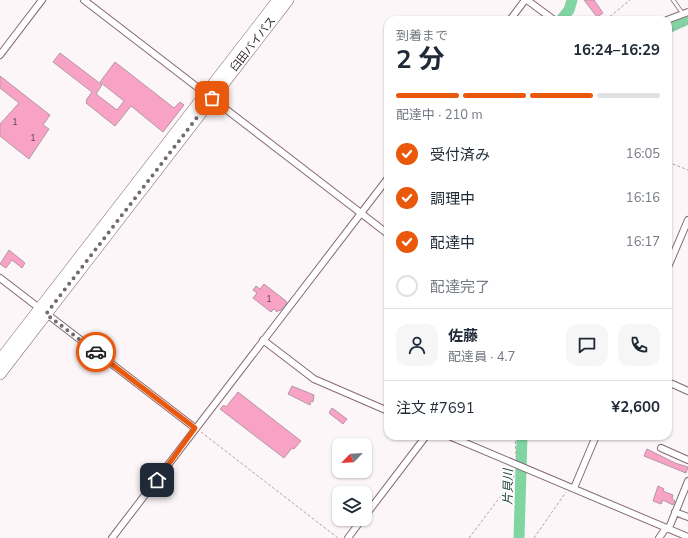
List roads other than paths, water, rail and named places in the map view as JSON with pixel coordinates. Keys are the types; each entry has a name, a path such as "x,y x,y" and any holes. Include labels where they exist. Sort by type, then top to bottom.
{"highway":[{"name":"臼田バイパス","path":"209,96 278,0"},
{"name":"臼田バイパス","path":"0,374 43,311 209,96 288,0"},
{"name":"臼田バイパス","path":"0,360 43,311"}],"street":[{"path":"0,55 42,0"},
{"path":"84,0 384,231"},
{"path":"513,16 526,0 548,16"},
{"path":"672,18 685,13"},
{"path":"112,538 384,183"},
{"path":"672,258 688,220"},
{"path":"0,278 195,428"},
{"path":"263,340 314,379 384,409"},
{"path":"672,384 688,391"},
{"path":"372,507 423,440"},
{"path":"458,440 688,537"},
{"path":"572,487 594,440"},
{"path":"661,448 688,460"},
{"path":"659,538 667,528 688,481"},
{"path":"675,512 688,517"},
{"path":"348,538 357,526"}],"lane":[{"path":"673,0 685,13"}],"waterway":[{"name":"片貝川","path":"564,16 569,10 572,0"},
{"path":"672,26 688,19"},
{"name":"片貝川","path":"519,538 522,440"}]}
